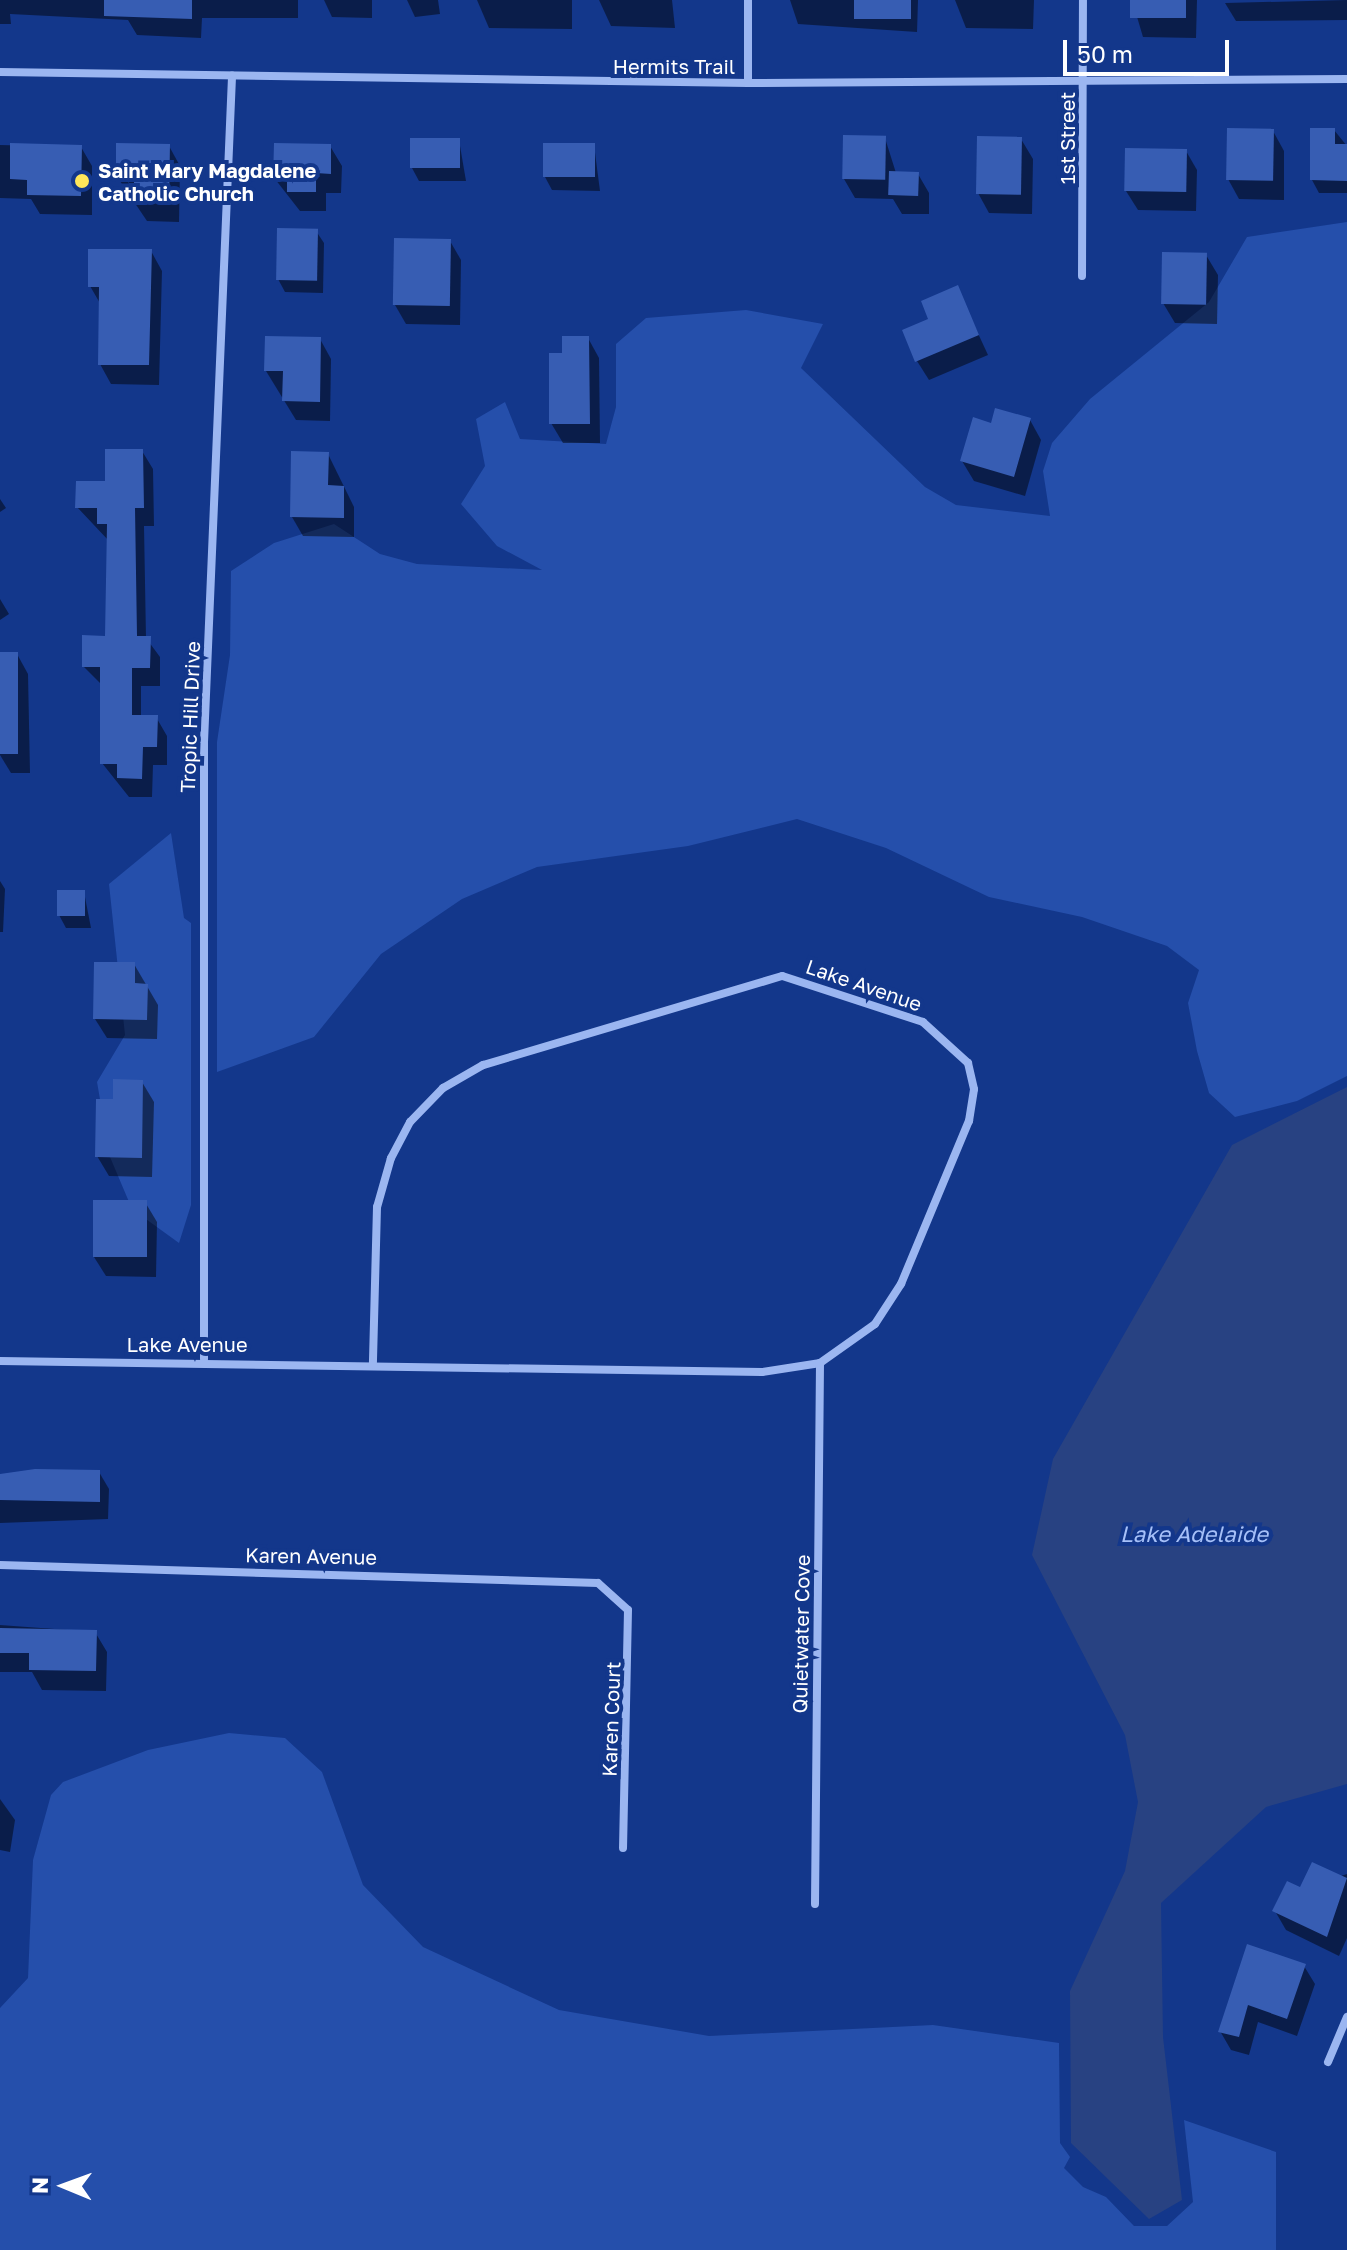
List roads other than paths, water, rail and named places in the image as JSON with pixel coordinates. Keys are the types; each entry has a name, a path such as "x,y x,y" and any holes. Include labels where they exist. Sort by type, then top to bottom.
{"street":[{"path":"748,0 748,83"},
{"name":"1st Street","path":"1082,276 1083,0"},
{"name":"Hermits Trail","path":"0,72 748,83 1347,79"},
{"name":"Tropic Hill Drive","path":"204,1359 204,742 232,76"},
{"name":"Lake Avenue","path":"0,1361 204,1359 373,1365 762,1372 820,1363 875,1324 901,1284 969,1121 974,1089 968,1063 923,1022 782,976 483,1065 443,1088 410,1122 377,1207 373,1365"},
{"name":"Quietwater Cove","path":"815,1904 820,1363"},
{"name":"Karen Avenue","path":"0,1565 579,1578 617,1594"},
{"name":"Karen Court","path":"617,1594 630,1635 623,1848"},
{"path":"1328,2062 1347,2017"}],"water":[{"name":"Lake Adelaide","path":"1347,1087 1347,1784 1266,1807 1161,1903 1163,2037 1182,2200 1149,2219 1071,2143 1070,1991 1125,1871 1138,1802 1125,1735 1032,1555 1053,1459 1232,1145"}],"place":[{"name":"Saint Mary Magdalene Catholic Church","path":"82,181"}]}
